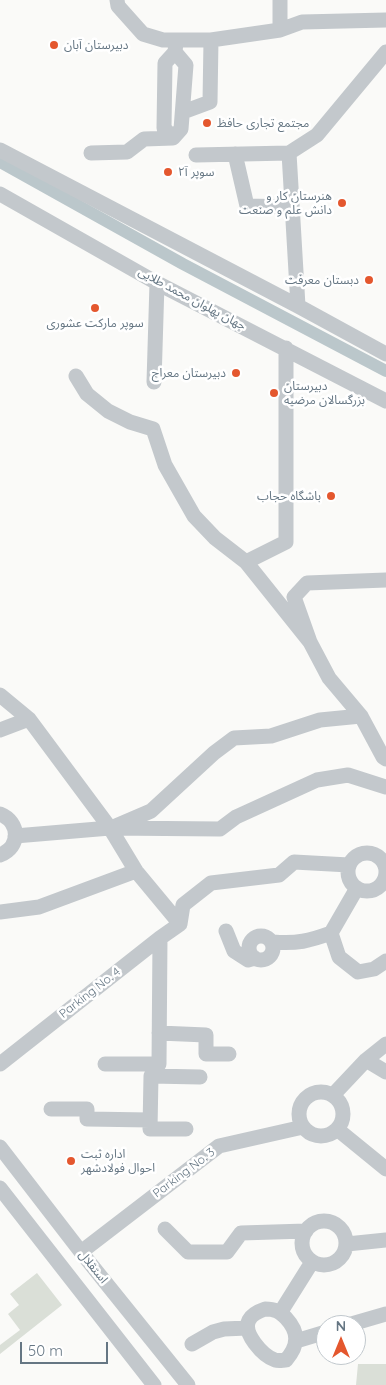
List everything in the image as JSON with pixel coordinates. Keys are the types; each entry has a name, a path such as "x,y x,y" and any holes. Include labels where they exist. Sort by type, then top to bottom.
{"street":[{"path":"91,154 127,152 144,139 172,138 181,129 186,65 175,46 143,34 118,6 117,0"},
{"path":"280,0 280,30"},
{"path":"175,46 280,30 302,22 386,20"},
{"path":"183,112 210,102 211,40"},
{"path":"172,138 164,128 165,63 175,46"},
{"path":"196,155 289,153 317,135 386,52"},
{"path":"0,150 386,354"},
{"path":"289,153 298,306"},
{"path":"234,154 247,206 292,207"},
{"name":"جهان پهلوان محمد طلایی","path":"0,194 157,282 386,401"},
{"path":"154,382 157,282"},
{"path":"246,562 286,542 286,348"},
{"path":"76,376 87,394 108,411 130,422 153,430 165,465 194,516 215,538 246,562 310,642"},
{"path":"386,580 307,583 294,597 310,642 329,678 360,716 383,757 386,758"},
{"path":"0,696 28,719 110,828 136,871 180,924"},
{"path":"110,828 151,811 214,752 234,738 271,736 320,720 360,716"},
{"path":"0,730 28,719"},
{"path":"15,836 110,828 220,829 236,817 317,780 348,776 386,787"},
{"path":"0,814 11,821 15,836 14,843 9,850 0,855"},
{"path":"364,853 375,855 380,858 386,869 384,881 375,889 369,891 357,888 349,878 349,865 364,853"},
{"path":"180,924 183,905 211,883 279,874 294,862 349,865"},
{"path":"0,912 39,907 136,871"},
{"path":"226,931 234,951 248,960 255,958 263,960 270,957 274,950 273,942 289,944 309,941 331,933 357,888"},
{"name":"Parking No. 4","path":"0,1064 180,924"},
{"path":"331,933 339,957 358,972 374,969 386,960"},
{"path":"160,938 159,1033 150,1129 186,1129"},
{"path":"159,1033 206,1035 206,1054 229,1054"},
{"path":"333,1095 366,1060 386,1044"},
{"path":"366,1060 386,1072"},
{"path":"105,1064 200,1077"},
{"path":"326,1092 333,1095 339,1100 343,1115 337,1129 331,1134 323,1136 316,1136 308,1132 299,1120 299,1107 302,1101 313,1093 326,1092"},
{"path":"51,1109 87,1110 87,1119 150,1120"},
{"name":"Parking No. 3","path":"81,1252 219,1146 303,1127"},
{"path":"337,1129 386,1169"},
{"name":"استقلال","path":"0,1147 81,1252 188,1385"},
{"name":"استقلال","path":"0,1188 154,1385"},
{"path":"323,1221 337,1224 346,1237 347,1244 341,1258 334,1263 319,1265 306,1257 302,1243 306,1230 316,1222 323,1221"},
{"path":"165,1229 188,1252 227,1252 241,1233 306,1230"},
{"path":"347,1244 386,1240"},
{"path":"280,1313 312,1262"},
{"path":"270,1309 280,1313 293,1326 296,1334 294,1349 286,1360 273,1359 259,1349 247,1328 248,1322 253,1315 260,1311 270,1309"},
{"path":"366,1320 386,1314"},
{"path":"192,1344 213,1332 224,1329 247,1328"},
{"path":"296,1341 316,1335"}],"shaded area":[{"path":"37,1273 62,1305 0,1354 0,1345 20,1330 8,1314 19,1305 10,1294"},
{"path":"386,1364 386,1385 356,1385 358,1365"}],"waterway":[{"path":"0,162 183,264 386,371"}],"place":[{"name":"دبیرستان آبان","path":"54,45"},
{"name":"مجتمع تجاری حافظ","path":"207,123"},
{"name":"سوپر آ۲","path":"168,172"},
{"name":"هنرستان کار و دانش علم و صنعت","path":"342,203"},
{"name":"دبستان معرفت","path":"369,280"},
{"name":"سوپر مارکت عشوری","path":"95,308"},
{"name":"دبیرستان معراج","path":"236,373"},
{"name":"دبیرستان بزرگسالان مرضیه","path":"274,393"},
{"name":"باشگاه حجاب","path":"331,496"},
{"name":"اداره ثبت احوال فولادشهر","path":"71,1161"}]}
